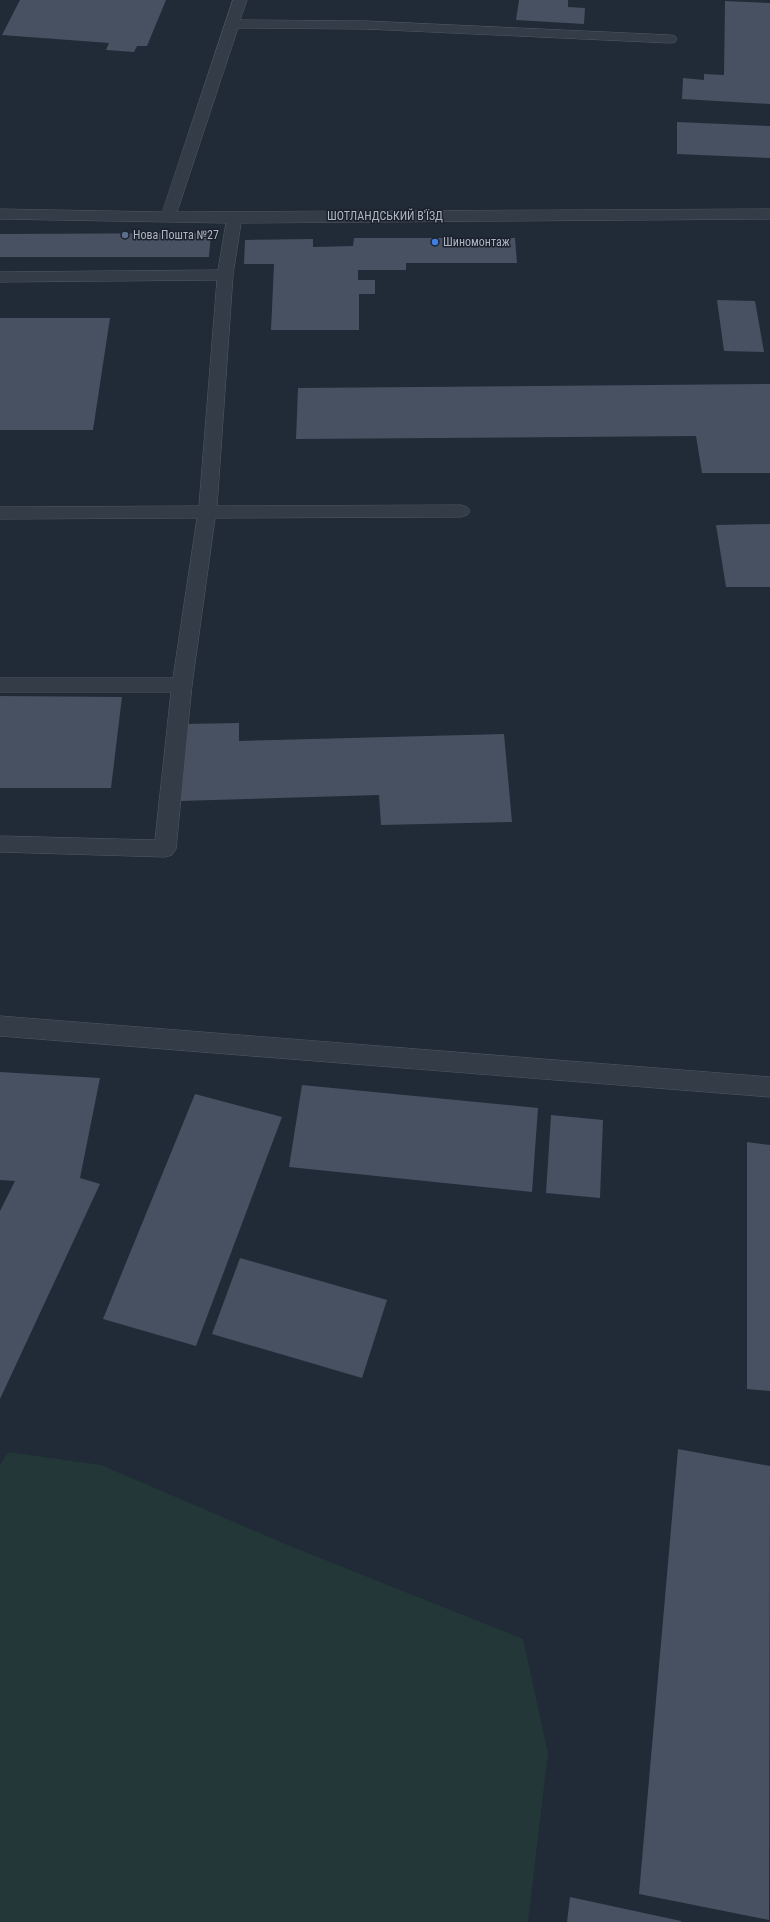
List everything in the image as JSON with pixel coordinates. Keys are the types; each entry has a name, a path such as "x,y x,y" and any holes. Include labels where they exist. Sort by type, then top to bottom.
{"street":[{"path":"168,217 240,0"},
{"path":"232,24 366,25 670,39"},
{"name":"ШОТЛАНДСЬКИЙ В'ЇЗД","path":"0,214 234,218 770,214"},
{"path":"0,844 165,849 182,685 207,513 225,275 234,218"},
{"path":"0,277 225,275"},
{"path":"0,513 460,511"},
{"path":"0,685 182,685"},
{"path":"0,1026 770,1087"}],"shaded area":[{"path":"8,1452 101,1465 290,1546 523,1639 548,1753 528,1922 0,1922 0,1465"}],"building":[{"path":"20,0 166,0 147,46 137,46 134,52 106,50 109,43 2,35"},
{"path":"519,0 568,0 568,7 585,8 584,24 516,20"},
{"path":"725,1 770,3 770,104 682,99 683,78 704,80 704,74 724,75"},
{"path":"677,122 770,126 770,158 677,154"},
{"path":"211,233 209,257 0,257 0,234"},
{"path":"354,238 515,238 517,263 406,263 406,270 358,270 358,280 375,280 375,294 359,294 359,330 271,330 274,264 244,264 245,240 313,239 313,247 353,246"},
{"path":"717,300 755,301 764,352 724,351"},
{"path":"0,318 110,318 93,430 0,430"},
{"path":"770,384 770,473 702,473 696,436 296,439 298,388"},
{"path":"770,524 770,587 726,587 716,525"},
{"path":"0,696 122,697 111,788 0,788"},
{"path":"239,723 239,741 504,734 512,822 381,825 379,795 180,801 183,724"},
{"path":"0,1072 100,1078 80,1178 100,1184 0,1399 0,1211 15,1181 0,1180"},
{"path":"302,1085 538,1108 532,1192 289,1167"},
{"path":"195,1094 282,1117 196,1346 103,1319"},
{"path":"551,1115 603,1120 600,1198 546,1193"},
{"path":"747,1142 770,1145 770,1391 747,1389"},
{"path":"240,1258 387,1300 362,1378 212,1334"},
{"path":"678,1449 770,1466 769,1920 639,1894"},
{"path":"570,1897 681,1921 681,1922 567,1922"}],"place":[{"name":"Нова Пошта №27","path":"125,235"},
{"name":"Шиномонтаж","path":"435,242"}]}
